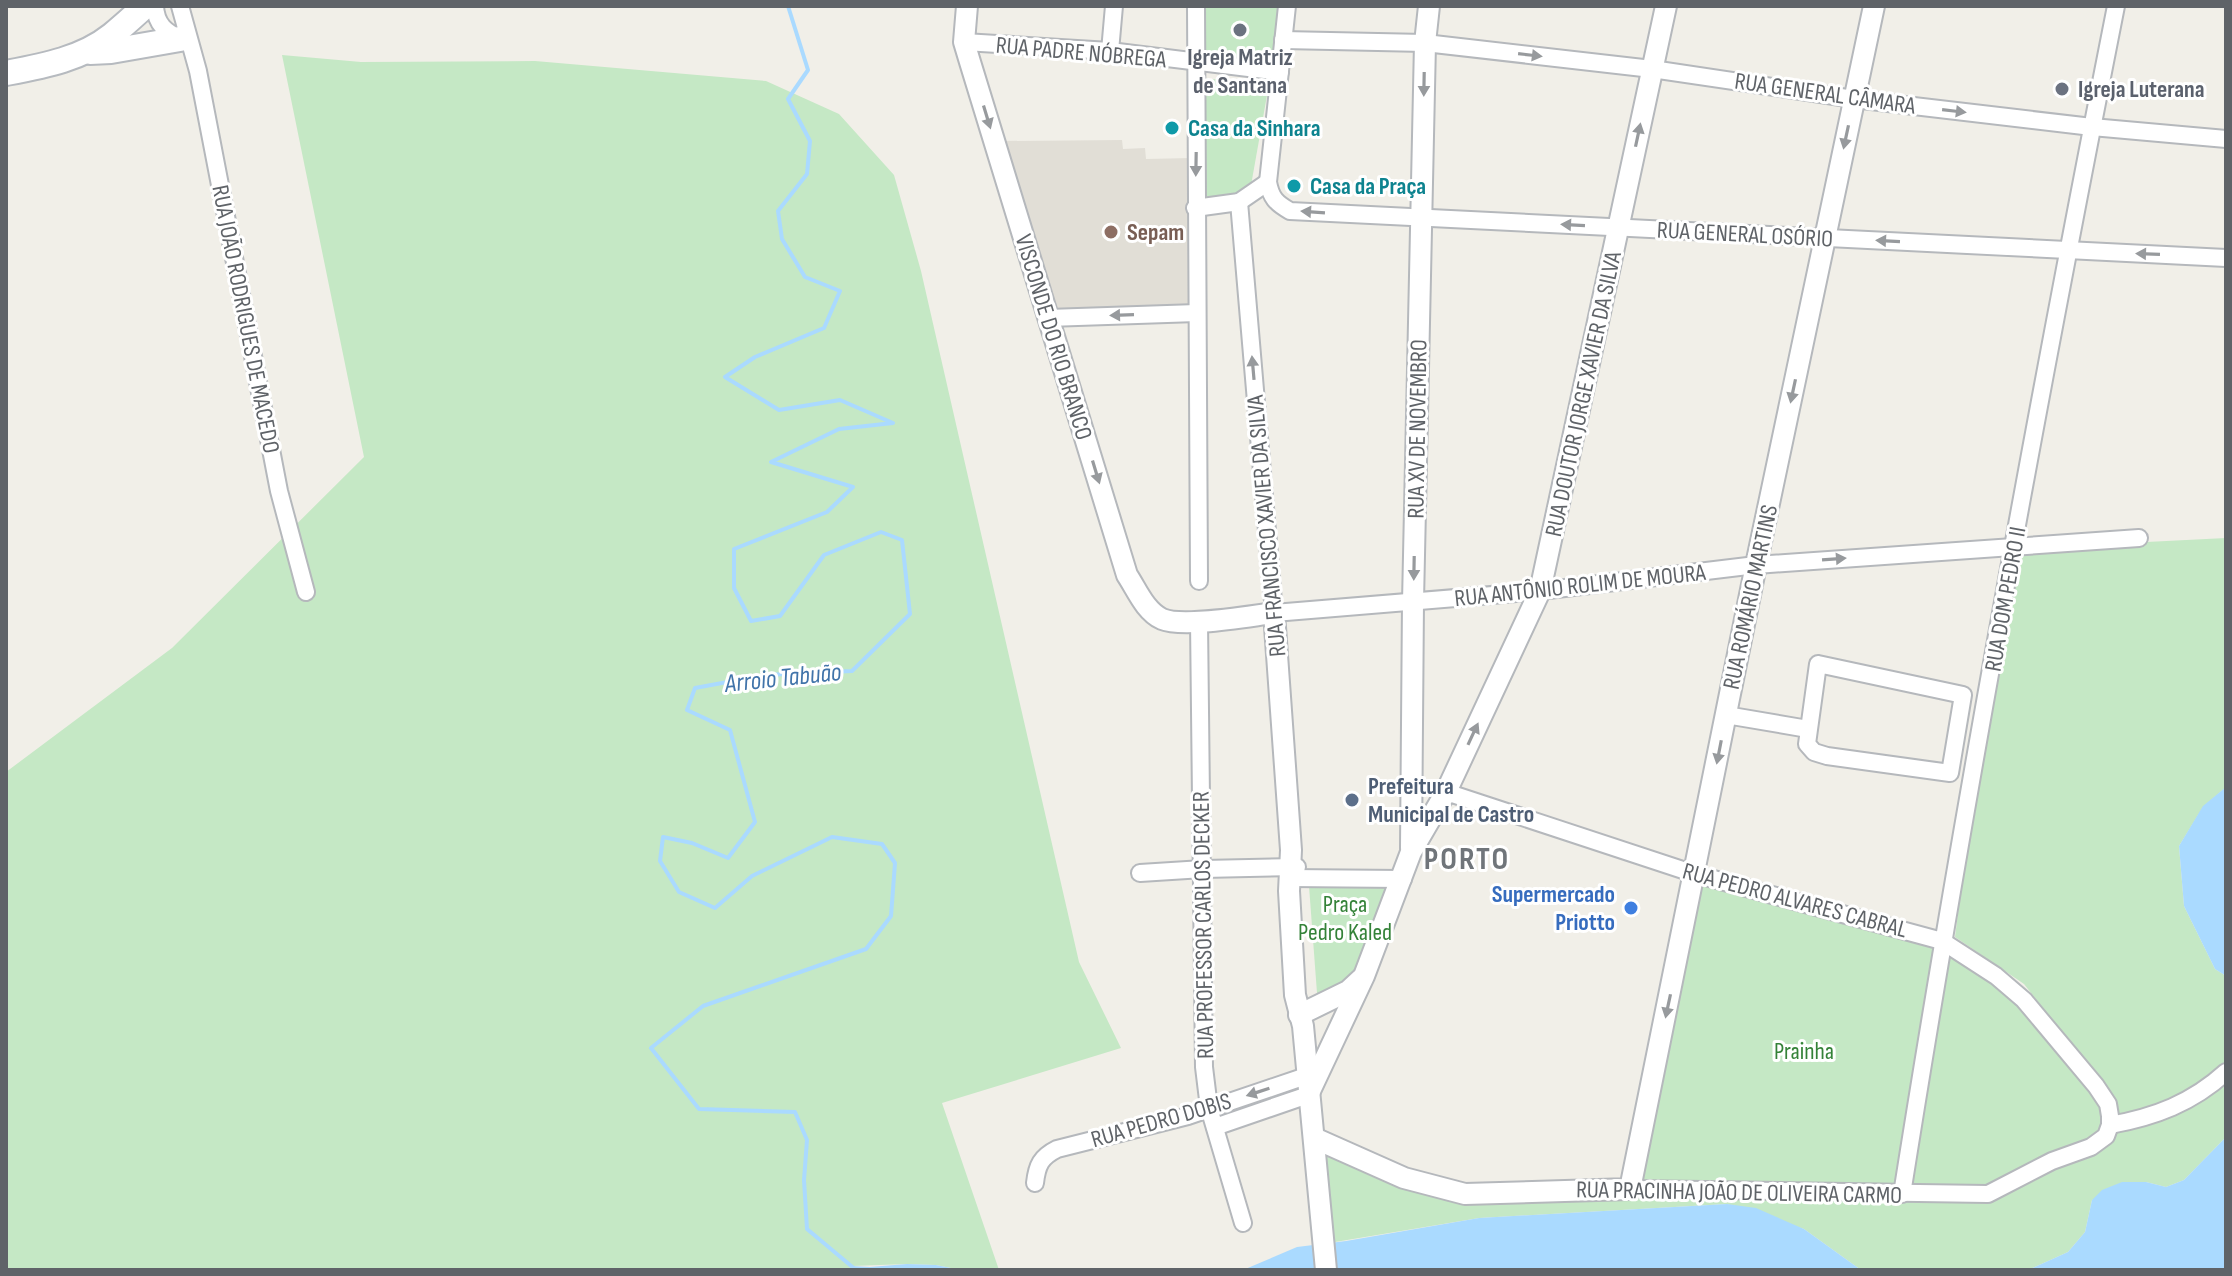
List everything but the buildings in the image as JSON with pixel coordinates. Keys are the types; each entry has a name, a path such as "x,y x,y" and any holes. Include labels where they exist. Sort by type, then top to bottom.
{"main road":[{"path":"110,37 119,6"},
{"path":"6,73 68,59 84,52 110,37 145,6"},
{"path":"84,52 111,51 181,28"}],"street":[{"name":"RUA JOÃO RODRIGUES DE MACEDO","path":"155,6 159,22 181,28 279,491 306,592"},
{"path":"964,42 967,6"},
{"path":"1110,51 1114,6"},
{"path":"1196,6 1199,581"},
{"path":"1195,208 1239,202 1268,182 1287,6"},
{"name":"RUA XV DE NOVEMBRO","path":"1403,879 1418,811 1413,602 1425,43 1429,6"},
{"name":"RUA DOUTOR JORGE XAVIER DA SILVA","path":"1446,792 1540,591 1666,6"},
{"name":"RUA ROMÁRIO MARTINS","path":"1630,1189 1756,565 1874,6"},
{"name":"RUA DOM PEDRO II","path":"1902,1194 1942,941 2116,6"},
{"name":"RUA GENERAL CÂMARA","path":"1283,40 1425,43 1652,69 1854,99 2226,139"},
{"name":"RUA PADRE NÓBREGA","path":"964,42 1110,51 1280,72"},
{"name":"VISCONDE DO RIO BRANCO","path":"964,42 1127,575 1147,608 1163,620"},
{"name":"RUA GENERAL OSÓRIO","path":"1268,182 1270,195 1276,203 1290,211 2226,258"},
{"name":"RUA FRANCISCO XAVIER DA SILVA","path":"1239,202 1274,613 1307,1086 1326,1270"},
{"path":"1048,318 1197,313"},
{"name":"RUA ANTÔNIO ROLIM DE MOURA","path":"1163,620 1199,621 1540,591 1756,565 2139,538"},
{"name":"RUA PROFESSOR CARLOS DECKER","path":"1199,621 1204,1067 1209,1108 1243,1223"},
{"path":"1818,664 1963,695 1950,773 1814,752 1807,744 1808,729 1818,664"},
{"path":"1726,715 1808,729"},
{"path":"1418,811 1423,793 1446,792"},
{"name":"RUA PEDRO ALVARES CABRAL","path":"1446,792 1695,874 1942,941 2014,989 2096,1086 2108,1104 2110,1125"},
{"path":"1140,873 1293,868 1403,879 1364,976 1333,1042 1307,1086"},
{"path":"1333,1042 1314,1041 1303,1022 1364,976"},
{"path":"2110,1125 2146,1118 2177,1107 2224,1078"},
{"name":"RUA PEDRO DOBIS","path":"1035,1183 1036,1168 1044,1156 1057,1149 1209,1108 1307,1086"},
{"name":"RUA PEDRO DOBIS","path":"1215,1127 1307,1086"},
{"name":"RUA PRACINHA JOÃO DE OLIVEIRA CARMO","path":"1314,1138 1404,1178 1465,1194 1630,1189 1988,1194 2052,1161 2091,1147 2106,1136 2110,1125"}],"shaded area":[{"name":"Sepam","path":"1122,140 1123,149 1145,148 1146,159 1191,158 1192,306 1056,313 1002,141"}],"green space":[{"name":"Igreja Matriz de Santana","path":"1198,6 1282,6 1276,59 1199,56"},
{"path":"282,55 361,62 535,61 766,81 839,114 894,175 921,271 1079,962 1121,1048 942,1103 999,1270 961,1270 907,1264 852,1266 854,1270 6,1270 6,772 172,648 364,457"},
{"path":"1200,78 1269,84 1250,191 1202,198"},
{"path":"2226,538 2226,787 2203,807 2179,846 2184,906 2215,969 2226,976 2226,1137 2184,1180 2166,1187 2146,1182 2092,1200 2085,1232 2068,1252 2028,1270 1861,1270 1804,1229 1727,1204 1479,1218 1329,1243 1319,1150 1400,1183 1987,1197 2099,1146 2113,1098 2024,984 1955,937 2005,549"},
{"name":"Prainha","path":"1698,878 1947,952 2009,994 2099,1103 2104,1124 2098,1133 2080,1146 2027,1164 1988,1186 1637,1184"},
{"name":"Praça Pedro Kaled","path":"1395,882 1351,986 1335,994 1317,993 1309,886"}],"water":[{"path":"2226,787 2226,976 2215,969 2184,906 2179,846 2203,806"},
{"path":"2226,1137 2226,1270 2028,1270 2068,1252 2085,1232 2092,1200 2102,1190 2122,1182 2146,1182 2166,1187 2184,1180"},
{"path":"1727,1204 1756,1208 1804,1229 1861,1270 1243,1270 1297,1247 1479,1218"},
{"path":"907,1264 961,1270 854,1270 851,1266 870,1267"}],"waterway":[{"name":"Arroio Tabuão","path":"788,6 808,70 788,99 810,141 807,174 778,211 782,239 805,277 840,291 824,328 755,357 725,377 779,410 840,400 893,423 839,429 771,462 853,487 827,512 734,549 734,588 751,621 780,616 824,555 881,532 902,540 910,614 852,671 765,675 695,688 687,710 730,730 755,822 728,858 692,843 663,837 660,861 679,892 715,908 752,876 832,837 882,844 895,863 891,916 866,949 703,1006 651,1048 699,1109 795,1112 807,1140 804,1180 807,1229 856,1270"}],"place":[{"name":"Igreja Matriz de Santana","path":"1240,30"},
{"name":"Igreja Luterana","path":"2062,89"},
{"name":"Casa da Sinhara","path":"1172,128"},
{"name":"Casa da Praça","path":"1294,186"},
{"name":"Sepam","path":"1111,232"},
{"name":"Prefeitura Municipal de Castro","path":"1352,800"},
{"name":"Supermercado Priotto","path":"1631,908"}],"district":[{"name":"PORTO","path":"1467,858"}]}
